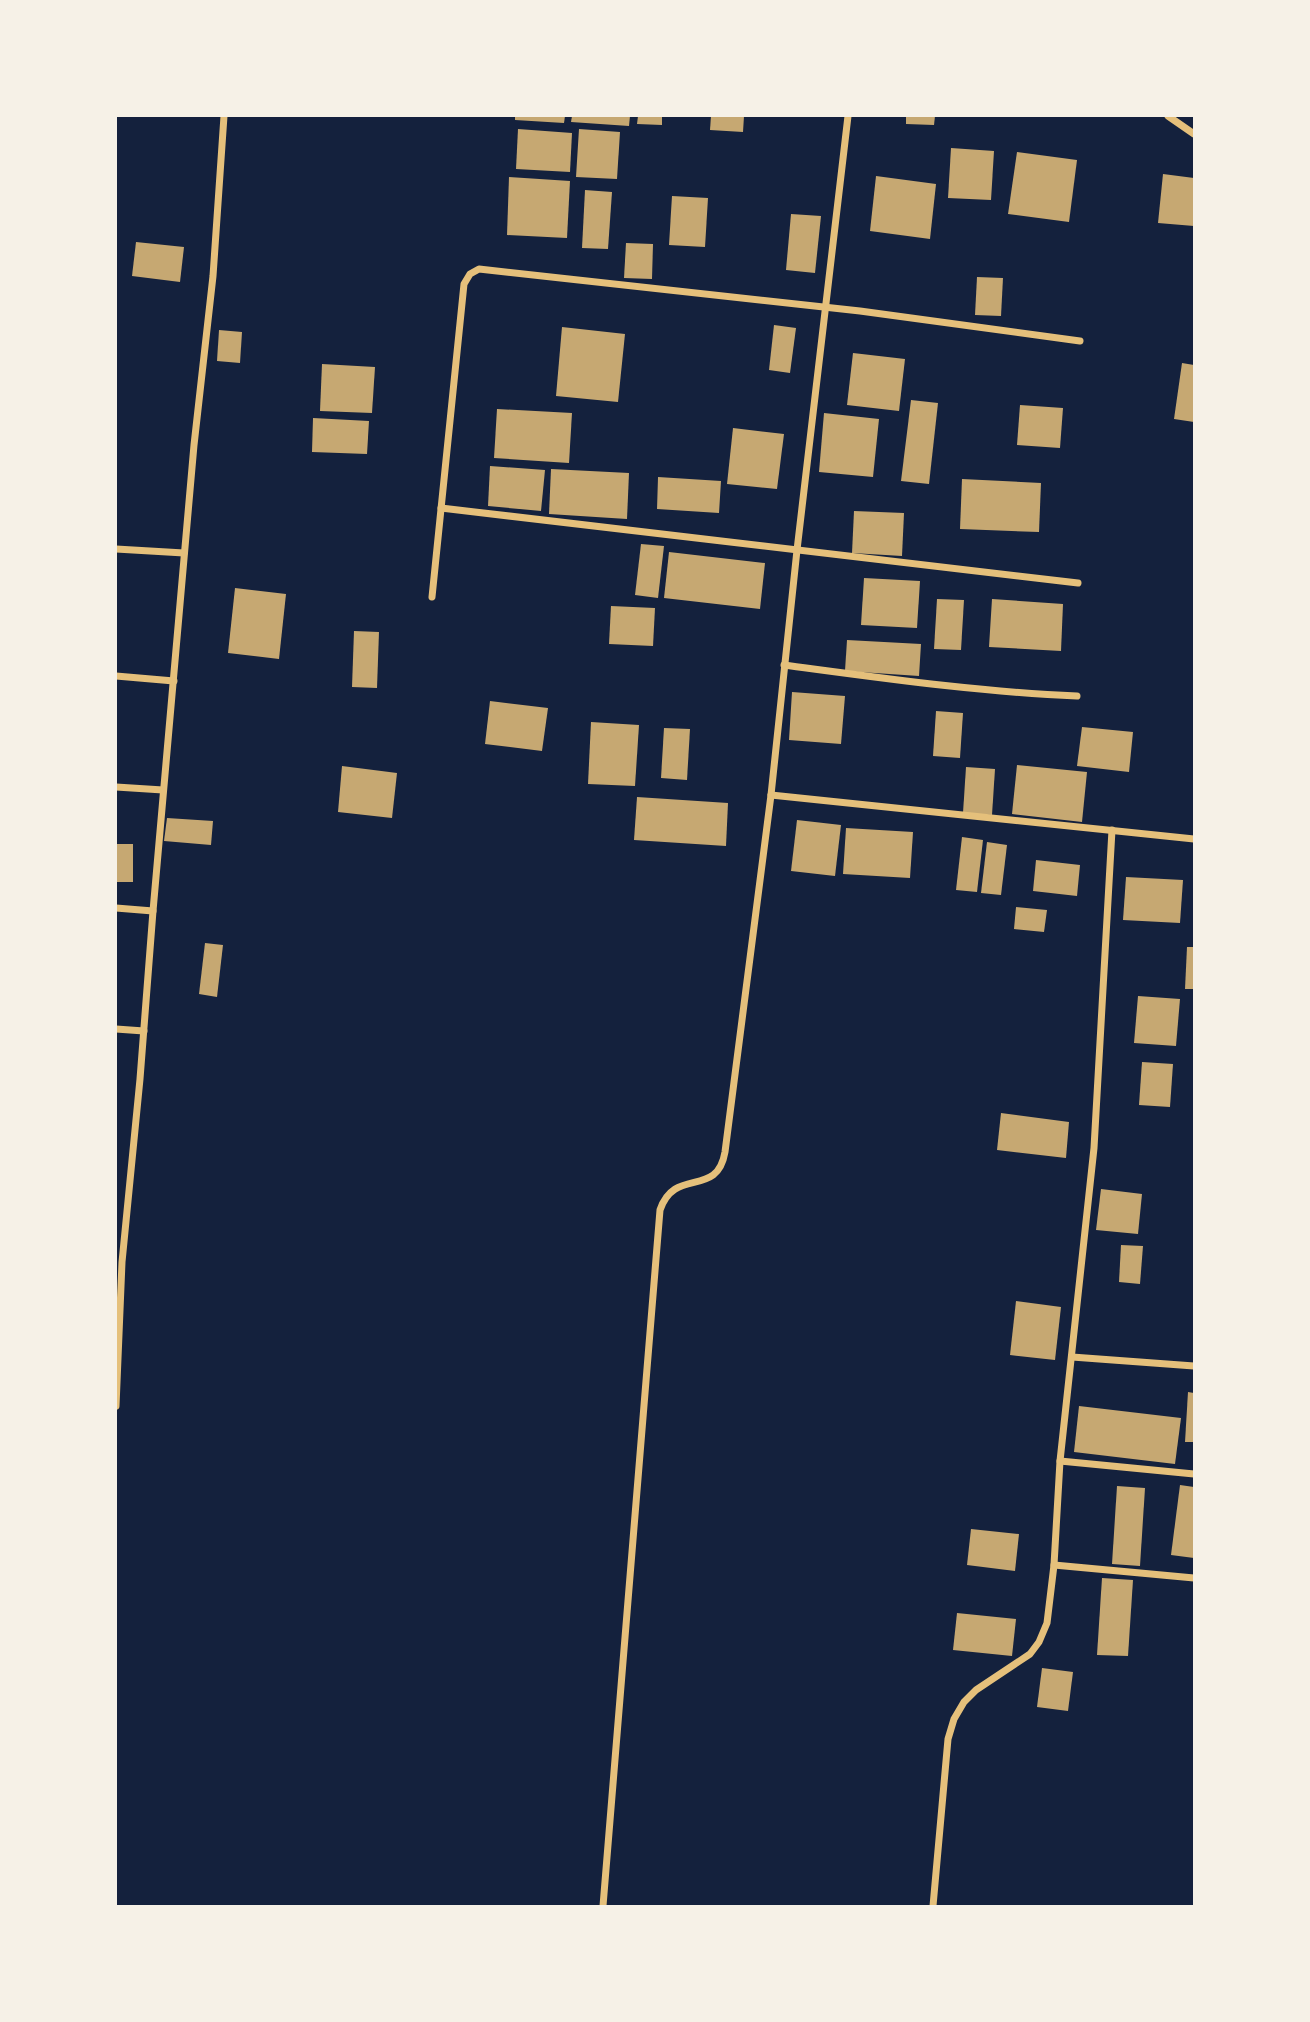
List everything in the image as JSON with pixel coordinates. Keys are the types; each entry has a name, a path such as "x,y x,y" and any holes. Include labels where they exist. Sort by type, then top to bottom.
{"street":[{"path":"116,1406 122,1262 184,553 213,276 223,116"},
{"path":"603,1906 660,1209 671,1191 713,1176 723,1164 771,795 848,116"},
{"path":"1168,116 1195,134"},
{"path":"432,597 464,284 470,274 479,269 826,307 1080,341"},
{"path":"441,508 1078,583"},
{"path":"116,549 184,553"},
{"path":"784,665 1020,694 1077,696"},
{"path":"116,676 174,681"},
{"path":"116,787 163,790"},
{"path":"771,795 1195,839"},
{"path":"933,1906 948,1739 954,1719 964,1702 976,1690 1030,1654 1039,1642 1047,1623 1054,1565 1060,1461 1094,1148 1112,830"},
{"path":"116,908 152,911"},
{"path":"116,1029 144,1031"},
{"path":"1072,1357 1195,1366"},
{"path":"1060,1461 1195,1474"},
{"path":"1054,1565 1195,1578"}],"building":[{"path":"515,116 565,116 564,123 515,120"},
{"path":"572,116 630,116 629,126 571,122"},
{"path":"638,116 662,116 662,125 637,124"},
{"path":"711,116 744,116 743,132 710,130"},
{"path":"906,116 935,116 934,125 906,124"},
{"path":"518,129 572,133 570,172 516,169"},
{"path":"579,129 620,132 617,179 576,177"},
{"path":"951,148 994,151 991,200 948,198"},
{"path":"1017,152 1077,160 1069,222 1008,214"},
{"path":"1163,174 1194,178 1194,226 1158,223"},
{"path":"876,176 936,184 930,239 870,231"},
{"path":"509,177 570,181 567,238 507,235"},
{"path":"585,190 612,192 608,249 582,248"},
{"path":"672,196 708,198 705,247 669,245"},
{"path":"791,214 821,216 815,273 786,270"},
{"path":"136,242 184,247 180,282 132,276"},
{"path":"626,243 653,244 652,279 624,278"},
{"path":"977,277 1003,278 1001,316 975,315"},
{"path":"774,325 796,328 790,373 769,370"},
{"path":"562,327 625,334 618,402 556,396"},
{"path":"219,330 242,332 240,363 217,361"},
{"path":"853,353 905,359 899,411 847,405"},
{"path":"1182,363 1194,365 1194,422 1174,419"},
{"path":"322,364 375,367 372,413 320,411"},
{"path":"911,400 938,403 929,484 901,481"},
{"path":"1020,405 1063,408 1060,448 1017,445"},
{"path":"497,409 572,413 569,463 494,458"},
{"path":"824,413 879,419 873,477 819,472"},
{"path":"313,418 369,421 367,454 312,452"},
{"path":"733,428 784,434 777,489 727,484"},
{"path":"490,466 545,470 541,511 488,506"},
{"path":"551,469 629,473 627,519 549,514"},
{"path":"658,477 721,481 719,513 657,509"},
{"path":"962,479 1041,483 1039,532 960,529"},
{"path":"854,511 904,513 902,556 852,553"},
{"path":"641,544 664,546 658,598 635,595"},
{"path":"669,552 765,563 760,609 664,598"},
{"path":"864,578 920,581 917,628 861,625"},
{"path":"235,588 286,594 279,659 228,653"},
{"path":"937,599 964,600 961,650 934,649"},
{"path":"992,599 1063,604 1061,651 989,647"},
{"path":"611,606 655,608 653,646 609,644"},
{"path":"354,631 379,632 377,688 352,687"},
{"path":"847,640 921,644 919,676 845,671"},
{"path":"792,692 845,696 841,744 789,740"},
{"path":"490,701 548,708 542,751 485,744"},
{"path":"936,711 963,713 960,758 933,756"},
{"path":"591,722 639,725 635,786 588,784"},
{"path":"1082,727 1133,732 1129,772 1077,766"},
{"path":"664,728 690,729 687,780 661,778"},
{"path":"1017,765 1087,772 1082,822 1012,814"},
{"path":"342,766 397,773 392,818 338,812"},
{"path":"966,767 995,769 992,815 963,813"},
{"path":"637,797 728,803 726,846 634,840"},
{"path":"167,818 213,821 211,845 164,841"},
{"path":"797,820 841,825 835,876 791,871"},
{"path":"846,828 913,832 910,878 843,874"},
{"path":"962,837 983,840 977,892 956,890"},
{"path":"987,842 1007,845 1001,895 981,893"},
{"path":"116,844 133,844 133,882 116,882"},
{"path":"1036,860 1080,865 1077,896 1033,891"},
{"path":"1126,877 1183,880 1180,923 1123,920"},
{"path":"1016,907 1047,910 1044,932 1014,929"},
{"path":"205,943 223,945 217,997 199,994"},
{"path":"1187,947 1194,947 1194,989 1185,989"},
{"path":"1138,996 1180,999 1176,1046 1134,1043"},
{"path":"1142,1062 1173,1064 1170,1107 1139,1105"},
{"path":"1001,1113 1069,1122 1066,1158 997,1150"},
{"path":"1101,1189 1142,1194 1138,1234 1096,1230"},
{"path":"1121,1245 1143,1246 1140,1284 1119,1282"},
{"path":"1016,1301 1061,1307 1055,1360 1010,1355"},
{"path":"1188,1392 1194,1393 1194,1442 1185,1442"},
{"path":"1079,1406 1181,1418 1175,1464 1074,1452"},
{"path":"1180,1485 1194,1487 1194,1558 1171,1555"},
{"path":"1117,1486 1145,1488 1140,1566 1112,1564"},
{"path":"971,1529 1019,1534 1015,1571 967,1565"},
{"path":"1102,1578 1133,1580 1128,1656 1097,1655"},
{"path":"957,1613 1016,1619 1012,1656 953,1650"},
{"path":"1042,1668 1073,1672 1068,1711 1037,1707"}]}
